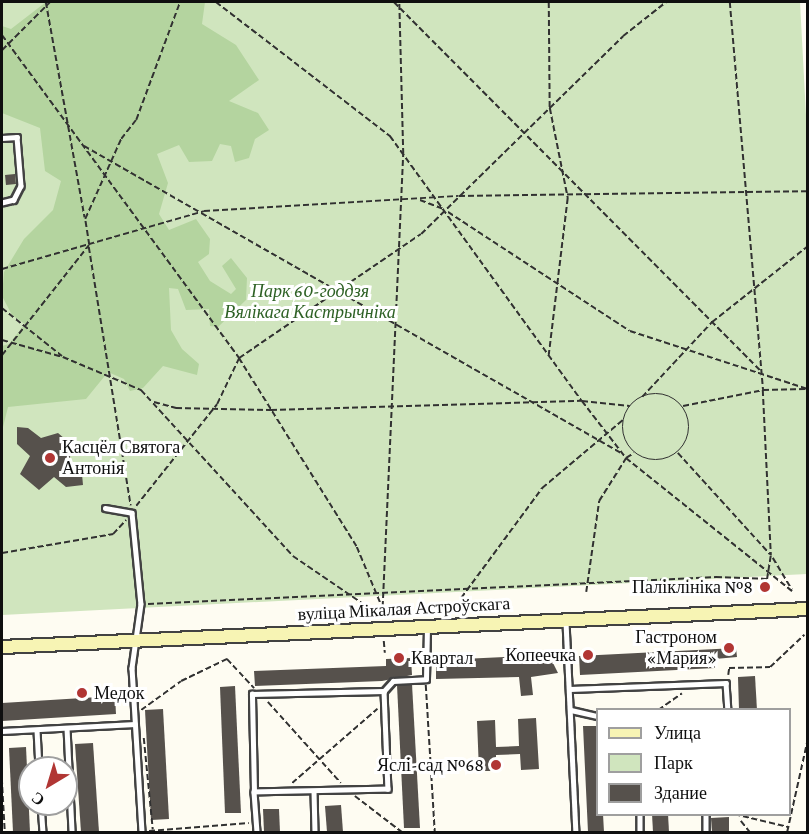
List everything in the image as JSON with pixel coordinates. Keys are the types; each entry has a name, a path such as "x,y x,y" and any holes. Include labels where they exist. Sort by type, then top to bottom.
{"main road":[{"name":"вуліца Мікалая Астроўскага","path":"2,646 807,609"}],"lane":[{"path":"2,138 17,137 21,186 14,200 2,202"},
{"path":"105,508 132,513 141,604 133,641 135,724 142,832"},
{"path":"566,620 576,832"},
{"path":"254,792 388,789 384,691 393,681 426,679 427,626"},
{"path":"570,689 726,683 728,708"},
{"path":"256,832 252,694 384,691"},
{"path":"571,710 596,716"},
{"path":"2,731 135,724"},
{"path":"67,728 72,832"},
{"path":"37,730 38,756"},
{"path":"314,791 315,832"},
{"path":"42,816 43,832"},
{"path":"640,816 640,832"},
{"path":"706,816 706,832"}],"path":[{"path":"46,2 114,378 132,513"},
{"path":"2,50 50,2"},
{"path":"85,219 112,159 136,120 180,2"},
{"path":"216,2 390,136 626,458 767,575 792,591 771,556 678,453"},
{"path":"394,2 760,371"},
{"path":"380,602 403,154 399,2"},
{"path":"549,2 550,108 568,198 549,355"},
{"path":"2,553 113,534 214,408 239,358 337,287 399,248 459,196 524,132 666,2"},
{"path":"730,2 748,190 762,390 771,556 766,589"},
{"path":"2,35 239,358 357,547 377,593 382,616 351,593 292,556 189,438 141,390 63,357 2,340"},
{"path":"82,144 337,287 395,325 537,403 622,453"},
{"path":"2,268 145,230 204,211 401,203 435,197 459,196 586,198 748,190 807,191"},
{"path":"420,200 444,209 630,331 760,371 807,389"},
{"path":"2,355 89,245"},
{"path":"460,598 542,488 608,435 624,419 630,406 642,397 712,322 753,285 807,246"},
{"path":"2,308 63,357"},
{"path":"682,406 762,390 807,389"},
{"path":"624,419 624,437 634,453 660,461 678,453 689,426 682,406 663,395 642,397"},
{"path":"153,402 214,408 271,410 390,410 582,401 630,406"},
{"path":"586,592 599,501 626,458 634,453"},
{"path":"141,604 351,593 466,591 716,577 767,579"},
{"path":"383,634 385,653"},
{"path":"726,683 729,668 770,667 804,635"},
{"path":"142,720 141,709 160,693 228,659 349,791 402,832"},
{"path":"426,679 435,832"},
{"path":"661,708 694,684"},
{"path":"282,791 384,703"},
{"path":"143,731 153,830"},
{"path":"787,832 807,736"},
{"path":"2,778 4,832"},
{"path":"736,816 750,832"},
{"path":"740,820 789,827"},
{"path":"142,832 256,823"}],"green space":[{"name":"Парк 60-годдзя Вялікага Кастрычніка","path":"2,2 800,2 808,153 807,574 2,615"},
{"path":"46,2 205,2 202,24 236,45 259,80 229,101 258,113 269,130 255,139 249,158 235,162 231,146 220,144 212,161 189,162 179,145 157,154 168,183 159,214 169,230 196,219 210,239 209,254 198,262 210,281 231,294 236,289 222,266 231,258 247,278 246,300 218,327 210,326 209,309 186,310 178,289 169,288 171,330 182,349 199,364 197,375 163,366 143,388 130,391 124,379 108,372 86,399 8,407 2,431 2,346 9,344 25,324 12,315 2,296 4,272 24,239 53,210 61,181 45,171 40,128 2,113 2,26 11,29"}],"building":[{"path":"15,174 16,184 6,185 5,175"},
{"name":"Касцёл Святога Антонія","path":"17,427 28,428 41,438 58,433 72,445 69,463 82,474 83,485 66,487 54,477 39,490 20,474 30,456 17,444"},
{"path":"736,648 737,657 715,659 715,668 580,675 579,656"},
{"path":"549,655 558,673 531,677 533,695 521,696 519,677 436,679 436,663 441,660"},
{"path":"411,658 412,675 382,681 255,686 254,671 386,666 386,659"},
{"path":"755,676 757,708 739,708 738,677"},
{"path":"412,684 420,828 404,828 397,685"},
{"path":"235,686 241,813 225,813 220,687"},
{"path":"115,696 116,714 2,721 2,703"},
{"path":"163,709 169,819 151,820 145,710"},
{"path":"536,718 539,769 521,770 520,754 496,755 496,771 479,771 477,721 495,720 496,747 519,746 518,719"},
{"path":"583,726 596,726 596,816 603,816 604,832 588,832"},
{"path":"93,743 99,832 81,832 78,756 76,756 75,744"},
{"path":"26,747 26,756 18,756 18,816 29,816 30,832 13,832 9,748"},
{"path":"341,805 343,832 327,832 325,806"},
{"path":"263,809 279,809 280,832 264,832"},
{"path":"652,816 668,816 669,832 653,832"},
{"path":"729,817 729,832 712,832 711,818"}],"place":[{"name":"Касцёл Святога Антонія","path":"50,458"},
{"name":"Паліклініка №8","path":"765,587"},
{"name":"Гастроном «Мария»","path":"729,648"},
{"name":"Копеечка","path":"588,655"},
{"name":"Квартал","path":"399,658"},
{"name":"Медок","path":"82,693"},
{"name":"Яслі-сад №68","path":"496,765"}]}
